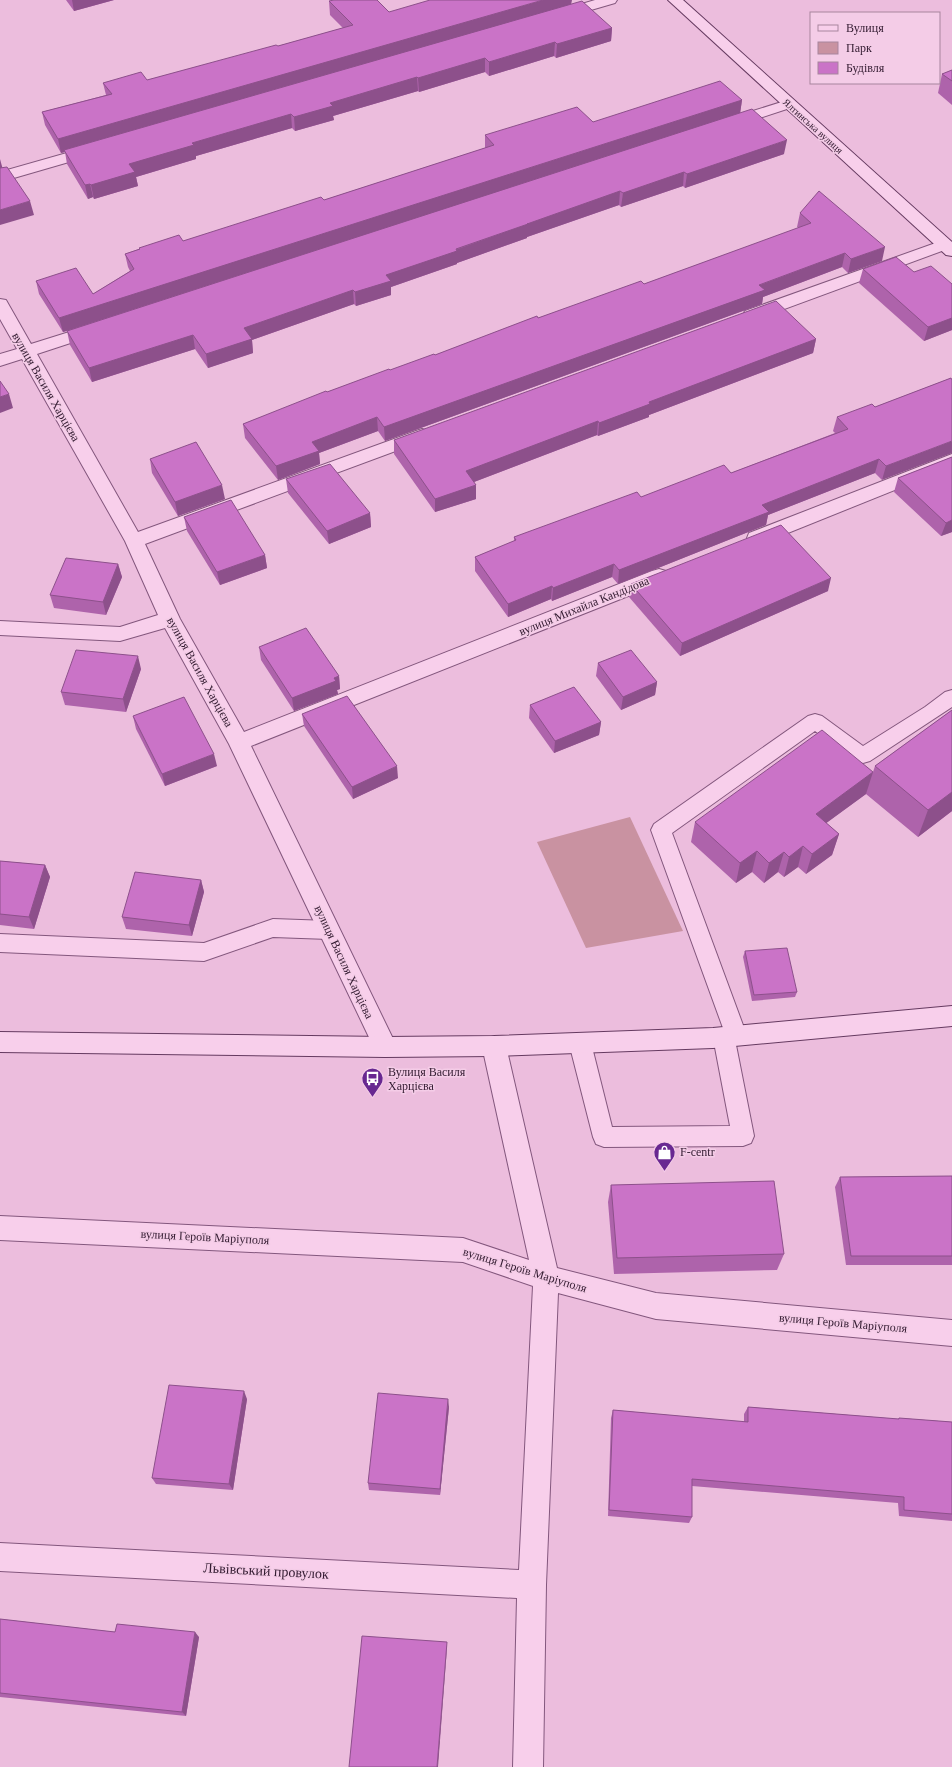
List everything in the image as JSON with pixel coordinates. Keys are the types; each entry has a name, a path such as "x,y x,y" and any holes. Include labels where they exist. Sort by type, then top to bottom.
{"street":[{"path":"549,18 610,0"},
{"name":"Ялтинська вулиця","path":"675,0 948,248"},
{"path":"713,128 788,104"},
{"path":"0,178 107,146"},
{"path":"734,322 948,248"},
{"name":"вулиця Василя Харцієва","path":"0,304 134,541 170,619 239,742 385,1047"},
{"path":"0,360 109,325"},
{"path":"134,541 434,431"},
{"path":"737,545 952,460"},
{"name":"вулиця Михайла Кандідова","path":"239,742 677,569"},
{"path":"0,628 120,634 170,619"},
{"path":"0,1042 385,1047 494,1046 730,1036 952,1016"},
{"path":"494,1046 546,1278 532,1586 528,1767"},
{"name":"вулиця Героїв Маріуполя","path":"0,1228 463,1250 546,1278 656,1306 952,1333"},
{"name":"Львівський провулок","path":"0,1557 532,1586"}],"lane":[{"path":"580,1042 604,1137 743,1136 730,1036 661,830 815,721 863,756 932,712 952,697"},
{"path":"0,943 204,952 273,928 329,930"}],"green space":[{"path":"630,817 683,931 586,948 537,842"}],"building":[{"path":"377,0 389,12 430,0 543,0 58,139 42,112 112,94 103,83 141,72 147,80 353,25 329,1"},
{"path":"582,1 612,28 557,44 555,42 489,62 485,58 330,103 333,106 294,117 291,114 192,143 194,145 129,164 135,172 91,185 85,185 64,150"},
{"path":"952,70 952,81 942,74"},
{"path":"720,81 742,100 59,318 36,281 76,268 93,294 134,269 125,254 140,249 139,248 179,235 183,241 321,197 324,200 494,145 485,135 577,107 593,122"},
{"path":"752,109 787,140 687,174 684,172 623,193 620,191 456,249 457,251 386,275 391,281 355,292 353,290 244,328 252,339 206,354 193,335 89,368 67,331"},
{"path":"7,167 30,201 0,210 0,168"},
{"path":"819,191 885,247 851,259 845,253 759,285 765,290 384,427 377,417 312,442 319,451 276,466 243,424 326,391 327,392 434,354 435,355 537,316 538,318 641,281 644,284 811,223 800,213"},
{"path":"896,257 914,272 931,266 952,284 952,318 928,327 863,269"},
{"path":"776,301 816,339 649,402 650,404 599,423 598,421 466,471 476,485 435,499 394,440"},
{"path":"951,378 952,441 886,466 879,459 762,505 769,512 619,570 614,564 553,588 552,586 508,604 475,557 516,540 514,537 637,492 641,497 724,465 731,473 848,429 837,417 872,404 875,407"},
{"path":"0,381 9,394 0,397"},
{"path":"196,442 222,485 175,502 150,459"},
{"path":"952,457 952,520 946,523 898,478"},
{"path":"330,464 370,513 327,531 286,479"},
{"path":"231,500 265,555 217,572 184,517"},
{"path":"781,525 831,578 682,643 631,584"},
{"path":"66,558 118,564 103,602 50,595"},
{"path":"306,628 339,676 334,678 336,681 292,698 259,647"},
{"path":"76,650 138,656 123,699 61,692"},
{"path":"631,650 657,682 623,697 598,663"},
{"path":"574,687 601,722 555,741 530,705"},
{"path":"347,696 397,766 352,787 302,714"},
{"path":"184,697 214,754 162,774 133,716"},
{"path":"952,710 952,792 928,810 875,766"},
{"path":"822,730 873,772 816,814 839,834 812,854 803,846 789,857 784,852 769,863 757,851 740,863 695,822"},
{"path":"0,861 45,865 29,917 0,914"},
{"path":"135,872 201,880 189,925 122,917"},
{"path":"787,948 797,992 754,995 745,951"},
{"path":"952,1176 952,1256 851,1256 840,1177"},
{"path":"774,1181 784,1254 617,1258 611,1185"},
{"path":"169,1385 244,1391 229,1484 152,1478"},
{"path":"378,1393 448,1399 440,1489 368,1483"},
{"path":"748,1407 952,1422 952,1514 904,1510 904,1497 692,1479 692,1517 609,1510 613,1410 748,1422"},
{"path":"0,1619 115,1632 117,1624 195,1632 182,1712 0,1693"},
{"path":"362,1636 447,1642 437,1767 349,1767"}],"place":[{"name":"Вулиця Василя Харцієва","path":"373,1098"},
{"name":"F-centr","path":"664,1172"}]}
